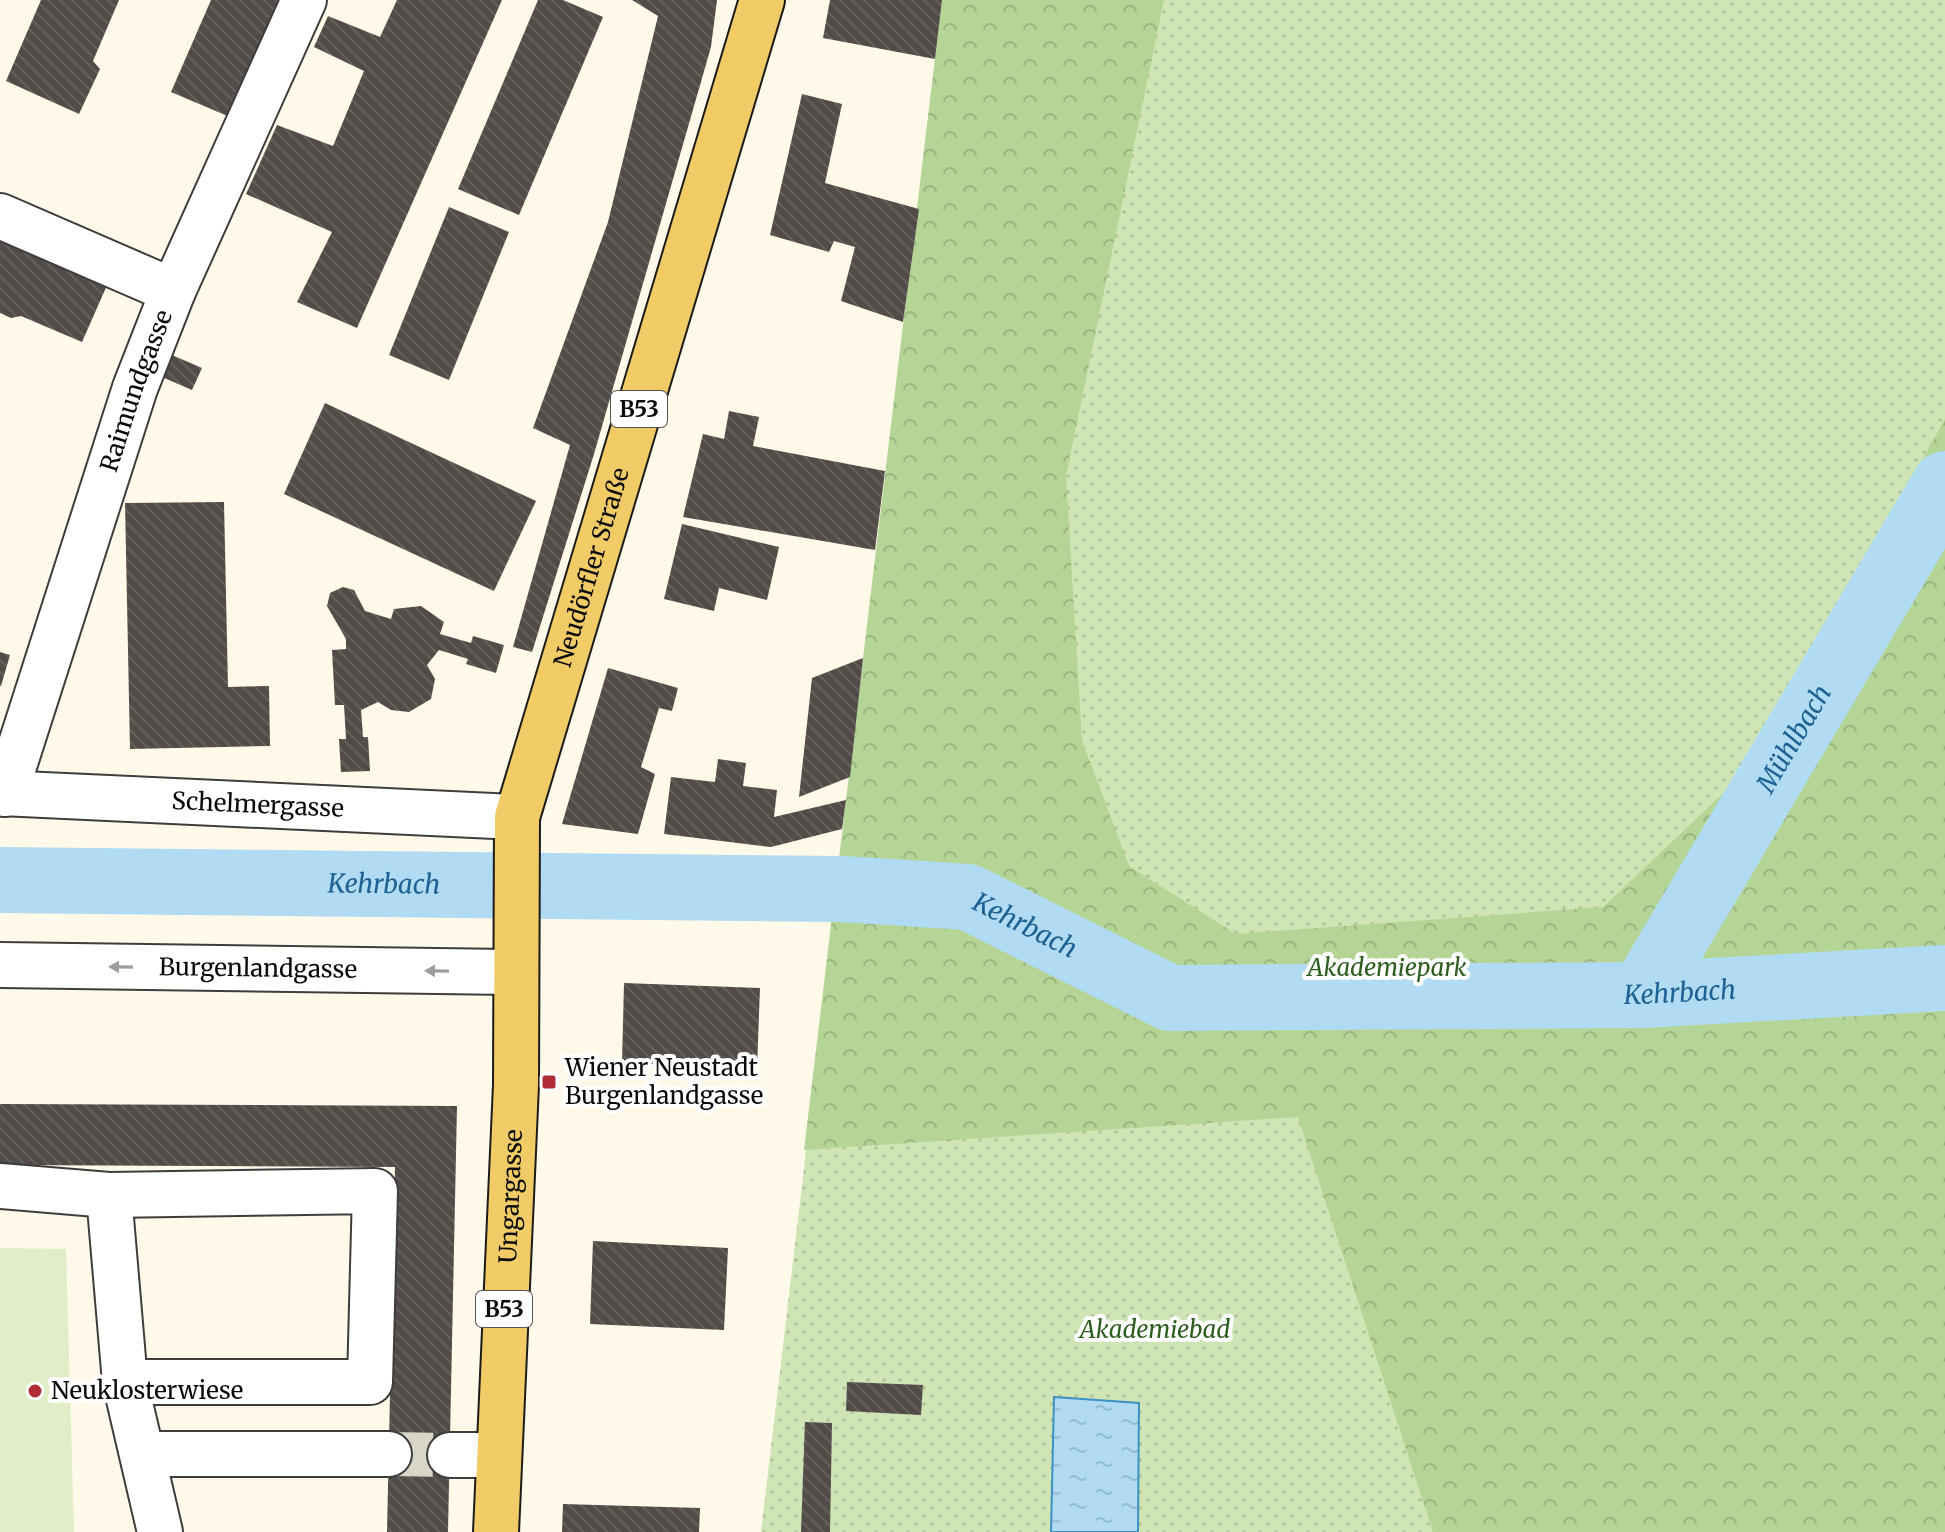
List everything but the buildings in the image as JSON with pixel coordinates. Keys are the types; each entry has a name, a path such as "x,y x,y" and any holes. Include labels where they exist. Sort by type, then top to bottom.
{"main road":[{"name":"Neudörfler Straße","path":"516,861 517,817 762,0"},
{"name":"Ungargasse","path":"496,1532 497,1455 516,1085 516,861"}],"street":[{"name":"Raimundgasse","path":"2,793 135,388 173,291 304,0"},
{"path":"0,216 173,291"},
{"name":"Schelmergasse","path":"2,793 517,817"},
{"name":"Burgenlandgasse","path":"0,965 515,972"},
{"path":"0,1186 109,1195 375,1191 370,1382 125,1382"},
{"path":"109,1195 125,1382 160,1532"},
{"path":"144,1454 389,1454"},
{"path":"450,1455 497,1455"}],"green space":[{"name":"Akademiepark","path":"942,0 1945,0 1945,1532 761,1532"},
{"path":"942,0 1164,0 1066,476 1082,740 1129,866 1236,934 1603,907 1751,767 1945,419 1945,1532 1433,1532 1298,1117 804,1150"},
{"name":"Neuklosterwiese","path":"0,1248 66,1249 74,1532 0,1532"}],"water":[{"path":"1054,1397 1139,1403 1138,1532 1051,1532"}],"waterway":[{"name":"Mühlbach","path":"1642,995 1945,484"},
{"name":"Kehrbach","path":"0,880 842,889 968,897 1170,998 1642,995 1945,978"}],"tunnel":[{"path":"389,1454 450,1455"}],"place":[{"name":"Wiener Neustadt Burgenlandgasse","path":"549,1082"},
{"name":"Neuklosterwiese","path":"35,1391"}],"park label":[{"name":"Akademiebad","path":"1155,1330"}]}
